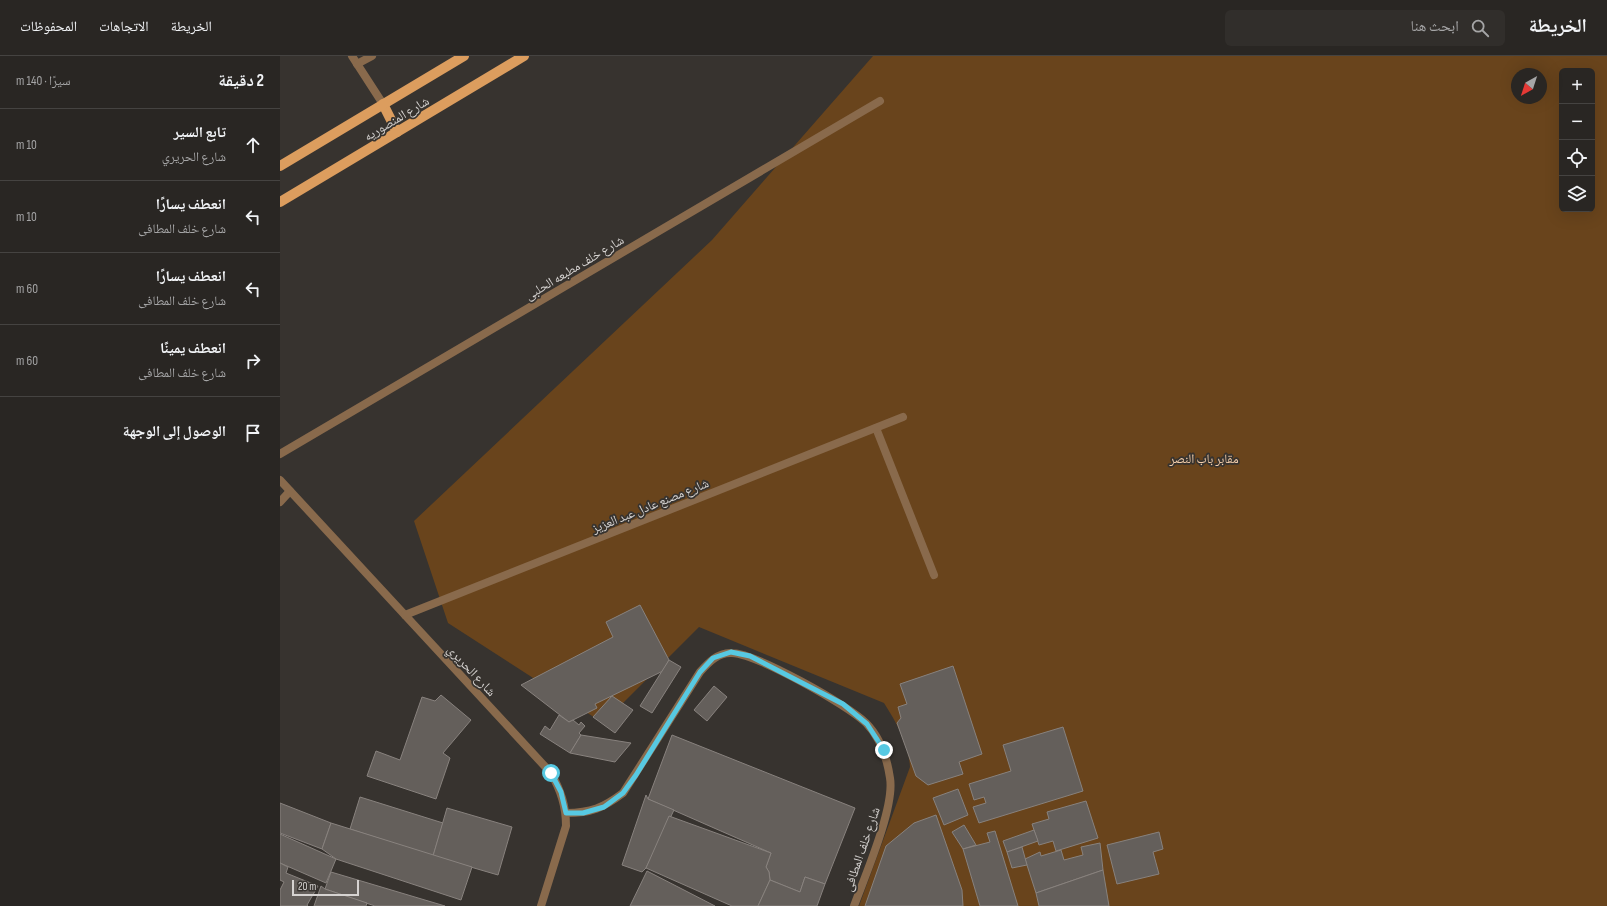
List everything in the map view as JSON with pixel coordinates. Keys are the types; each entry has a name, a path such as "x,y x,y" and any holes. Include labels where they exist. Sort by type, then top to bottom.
{"main road":[{"name":"شارع المنصوريه","path":"280,166 464,56"},
{"name":"شارع المنصوريه","path":"280,202 524,56"},
{"path":"383,104 397,132"}],"street":[{"path":"352,56 383,104"},
{"path":"357,64 372,56"},
{"name":"شارع خلف مطبعه الحلبى","path":"280,454 880,101"},
{"name":"شارع مصنع عادل عبد العزيز","path":"405,615 903,418"},
{"path":"876,428 934,575"},
{"name":"شارع الحريري","path":"280,480 551,773 561,792 566,813 563,839 542,906"},
{"path":"280,502 290,491"},
{"name":"شارع خلف المطافى","path":"566,813 583,813 604,807 623,793 636,775 700,672 713,658 731,652 750,656 843,704 867,724 884,750 890,780 888,810 854,906"}],"green space":[{"name":"مقابر باب النصر","path":"873,56 1607,56 1607,906 859,906 910,767 904,742 884,703 699,627 603,723 448,623 414,521 712,240"}],"building":[{"path":"640,605 669,660 663,671 595,704 597,708 569,722 521,685 613,637 606,622"},
{"path":"669,660 681,667 652,713 640,706"},
{"path":"953,666 982,754 959,762 963,774 928,785 916,776 897,723 901,718 898,707 907,704 900,684"},
{"path":"714,686 727,697 707,721 694,710"},
{"path":"441,695 471,720 443,753 450,758 436,799 367,776 376,751 400,760 422,697 435,701"},
{"path":"612,696 633,710 615,733 593,717"},
{"path":"559,715 569,722 573,720 579,725 581,722 585,726 579,733 581,735 570,753 540,734 545,726 550,730"},
{"path":"1063,727 1083,791 979,823 973,807 986,803 984,797 974,800 969,784 1011,771 1003,745"},
{"path":"581,735 631,743 615,762 570,753"},
{"path":"672,735 855,808 825,884 805,877 800,892 770,880 769,872 766,867 771,853 648,799"},
{"path":"958,789 968,815 944,825 933,798"},
{"path":"646,795 648,799 674,810 646,868 642,872 622,865"},
{"path":"360,797 443,823 433,856 350,829"},
{"path":"1086,801 1098,838 1056,851 1053,841 1039,845 1032,824 1049,819 1047,812"},
{"path":"280,803 331,823 322,849 280,833"},
{"path":"447,808 512,827 498,875 433,856"},
{"path":"936,815 962,890 963,906 865,906 886,846 914,823"},
{"path":"669,816 771,853 766,867 769,872 770,880 758,906 732,906 646,868"},
{"path":"331,823 472,867 461,900 336,859 322,849"},
{"path":"964,825 976,845 963,849 952,832"},
{"path":"1034,830 1038,841 1007,852 1003,841"},
{"path":"995,831 1018,906 980,906 963,849 990,842 987,833"},
{"path":"1159,832 1163,849 1153,852 1159,874 1117,884 1107,845"},
{"path":"280,834 336,859 326,883 280,863"},
{"path":"1100,843 1103,870 1036,893 1025,859 1040,852 1041,856 1061,850 1064,860 1083,855 1081,847"},
{"path":"1022,847 1027,865 1012,868 1007,852"},
{"path":"280,863 288,867 286,873 318,886 307,905 308,906 280,906 280,890 284,882 280,880"},
{"path":"1103,870 1109,906 1039,906 1036,893"},
{"path":"647,871 715,906 630,906"},
{"path":"331,872 445,906 375,906 325,889"},
{"path":"805,877 825,884 817,906 758,906 770,880 800,892"},
{"path":"321,886 325,889 367,903 366,906 314,906"}],"route":[{"path":"551,773 561,792 566,813 583,813 604,807 623,793 636,775 700,672 713,658 731,652 750,656 843,704 867,724 884,750"}]}
